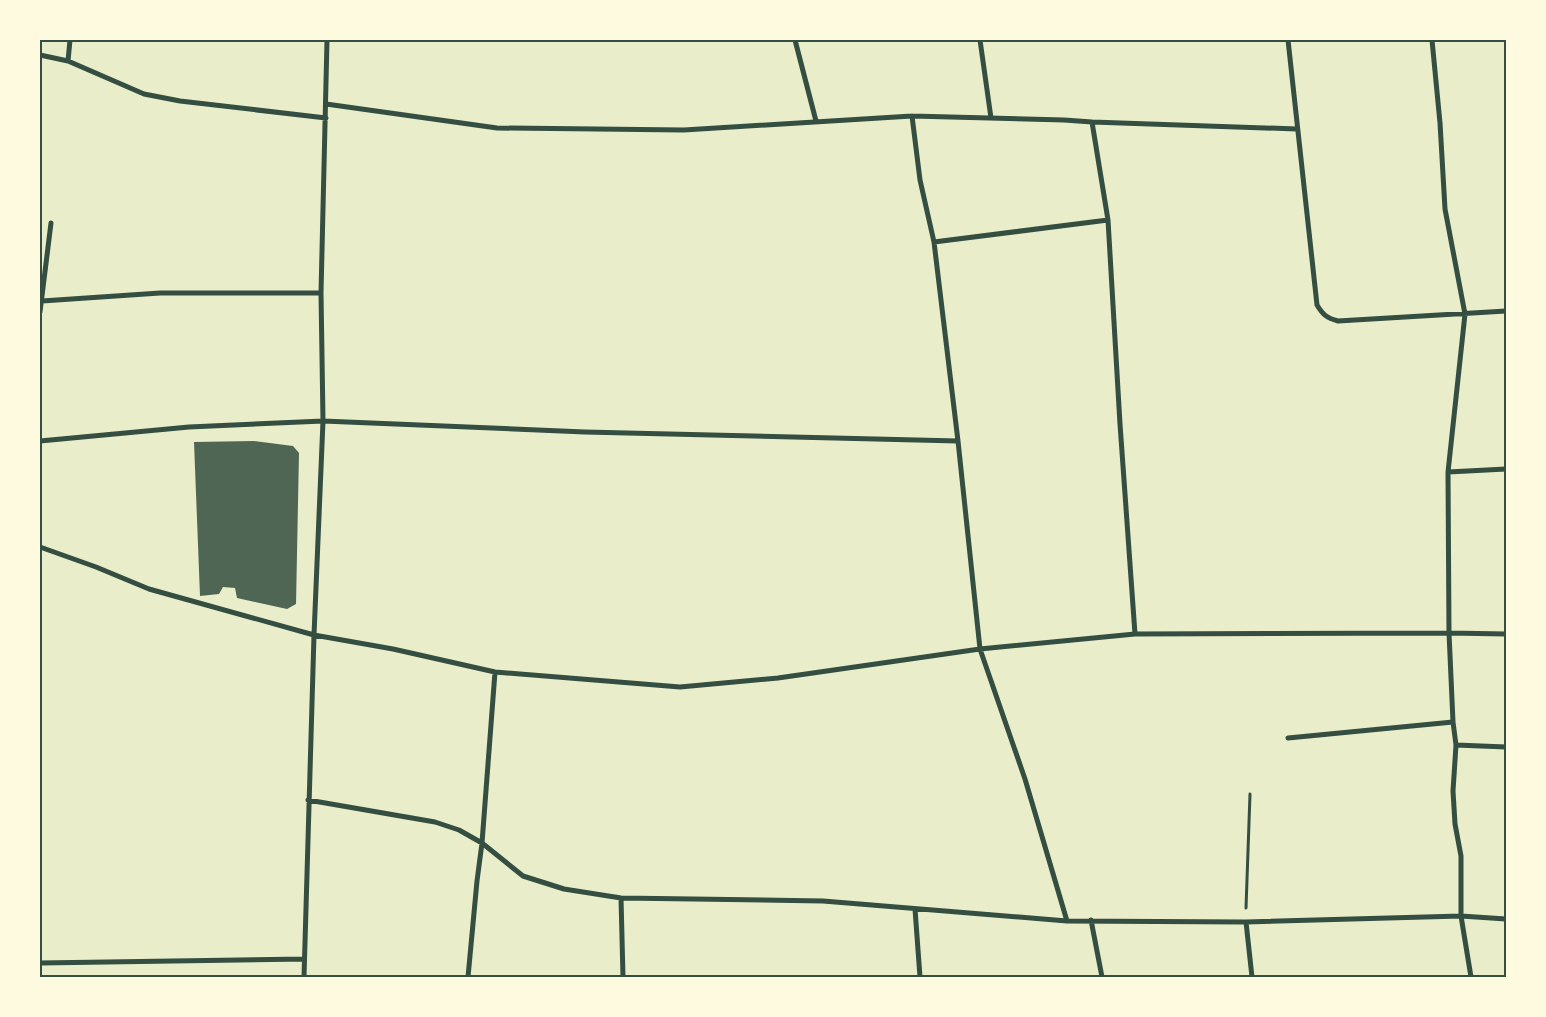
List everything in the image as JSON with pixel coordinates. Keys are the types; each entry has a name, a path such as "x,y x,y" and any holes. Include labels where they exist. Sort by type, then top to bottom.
{"street":[{"path":"68,61 70,40"},
{"path":"304,977 308,800 323,421 321,293 327,40"},
{"path":"795,40 816,121"},
{"path":"980,40 991,118"},
{"path":"1288,40 1317,305 1322,313 1327,318 1338,321 1506,311"},
{"path":"1432,40 1440,123 1445,209 1466,314 1448,472 1449,633 1453,722 1456,746 1452,791 1455,824 1461,856 1461,916 1471,977"},
{"path":"40,55 68,61 144,94 180,101 326,118"},
{"path":"326,104 497,128 684,130 912,116 1297,129"},
{"path":"912,116 920,180 934,242 980,648 1025,779 1068,921"},
{"path":"1092,122 1108,220 1135,634"},
{"path":"934,242 1108,220"},
{"path":"40,312 51,223"},
{"path":"42,301 160,293 321,293"},
{"path":"40,441 189,426 323,421 585,432 958,441"},
{"path":"1448,472 1506,469"},
{"path":"40,547 149,589 314,635 393,649 495,672 680,687 778,678 980,648 1135,634 1506,634"},
{"path":"468,977 482,843 495,672"},
{"path":"1288,738 1453,722"},
{"path":"1456,746 1506,747"},
{"path":"308,800 435,822 459,830 482,843 523,876 564,889 621,898 823,901 1068,921 1246,922 1461,916 1506,920"},
{"path":"621,898 623,977"},
{"path":"915,909 920,977"},
{"path":"1091,920 1102,977"},
{"path":"1246,922 1252,977"},
{"path":"40,963 304,959"}],"path":[{"path":"1246,922 1250,794"}],"building":[{"path":"254,441 293,446 299,453 296,604 287,609 237,598 235,588 223,587 219,594 200,596 194,442"}]}
